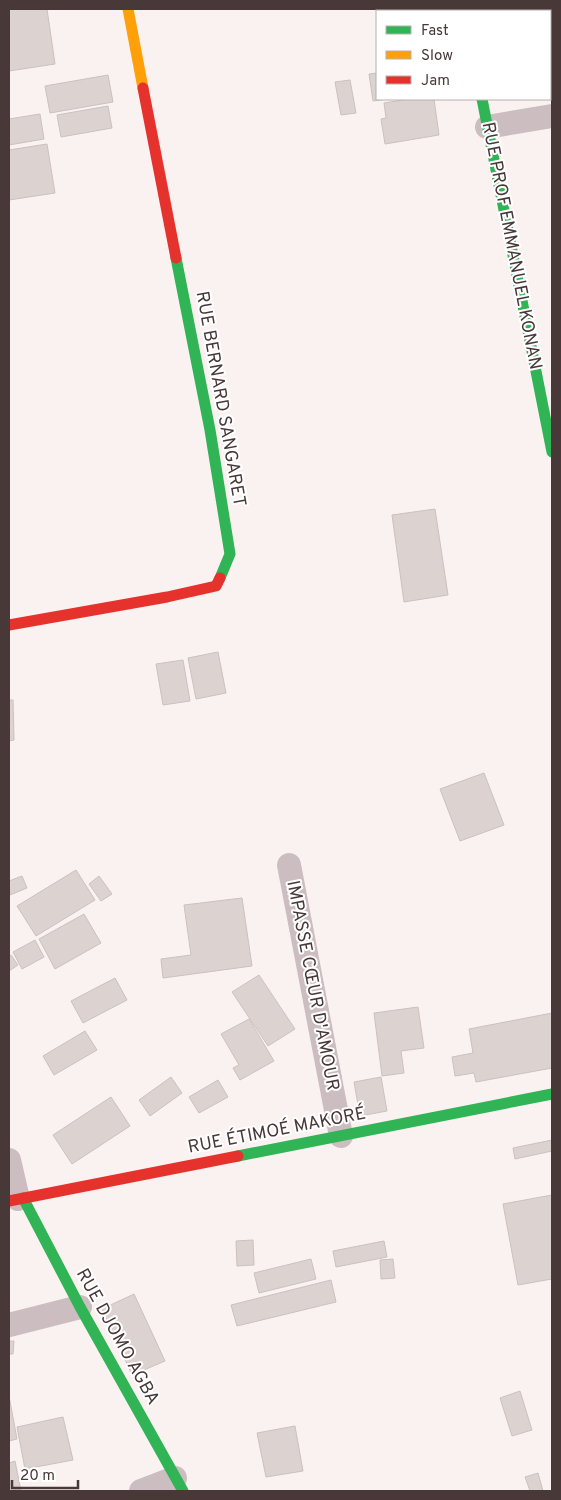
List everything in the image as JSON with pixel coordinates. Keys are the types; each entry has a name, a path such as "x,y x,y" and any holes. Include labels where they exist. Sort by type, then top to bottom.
{"street":[{"name":"RUE BERNARD SANGARET","path":"9,625 167,597 216,586 230,554 210,430 128,9"},
{"name":"RUE PROF EMMANUEL KONAN","path":"482,100 544,374 552,452"},
{"path":"487,127 552,116"},
{"name":"IMPASSE CŒUR D'AMOUR","path":"289,865 341,1136"},
{"name":"RUE ÉTIMOÉ MAKORÉ","path":"17,1199 552,1094"},
{"path":"9,1160 17,1199"},
{"name":"RUE DJOMO AGBA","path":"17,1199 179,1485"},
{"path":"9,1325 80,1308"},
{"path":"141,1491 179,1485"}],"building":[{"path":"9,9 47,9 55,64 9,71"},
{"path":"376,73 376,100 380,100 373,101 369,74"},
{"path":"108,75 113,102 50,113 45,86"},
{"path":"350,80 356,113 341,115 335,82"},
{"path":"403,100 434,100 439,135 385,144 381,119 386,118 384,103"},
{"path":"108,106 112,128 61,137 57,115"},
{"path":"40,114 44,139 9,145 9,119"},
{"path":"47,144 55,193 9,200 9,150"},
{"path":"435,509 448,595 404,602 392,515"},
{"path":"218,652 226,693 196,699 188,658"},
{"path":"183,660 190,701 163,705 156,664"},
{"path":"9,700 13,700 14,740 9,741"},
{"path":"484,773 504,825 460,841 440,789"},
{"path":"76,870 95,900 36,936 17,906"},
{"path":"22,876 27,888 10,895 9,881"},
{"path":"99,876 112,894 101,901 89,884"},
{"path":"242,898 252,966 163,978 161,959 191,955 184,905"},
{"path":"84,914 101,943 55,969 39,939"},
{"path":"35,940 44,957 22,969 13,952"},
{"path":"11,955 18,965 9,971 9,956"},
{"path":"259,975 295,1029 268,1046 232,992"},
{"path":"115,978 127,1000 83,1023 71,1001"},
{"path":"418,1007 424,1048 401,1051 404,1073 382,1076 374,1013"},
{"path":"552,1013 552,1068 476,1082 474,1073 455,1076 452,1057 473,1053 469,1029"},
{"path":"249,1019 274,1061 240,1080 233,1068 239,1065 221,1034"},
{"path":"85,1031 97,1050 54,1075 43,1056"},
{"path":"171,1077 182,1093 150,1116 139,1100"},
{"path":"381,1077 387,1111 360,1116 354,1082"},
{"path":"218,1080 228,1097 199,1113 189,1097"},
{"path":"111,1097 130,1126 72,1164 53,1135"},
{"path":"552,1140 552,1151 515,1159 513,1148"},
{"path":"552,1195 552,1279 518,1285 503,1204"},
{"path":"253,1240 254,1265 237,1266 236,1241"},
{"path":"384,1241 387,1257 336,1267 333,1251"},
{"path":"311,1259 316,1279 259,1293 254,1273"},
{"path":"393,1259 395,1278 381,1279 380,1260"},
{"path":"331,1280 336,1302 237,1326 231,1305"},
{"path":"134,1294 165,1361 132,1375 102,1309"},
{"path":"9,1341 14,1341 13,1354 9,1354"},
{"path":"520,1391 532,1430 512,1436 500,1398"},
{"path":"9,1396 17,1439 9,1441"},
{"path":"63,1417 73,1460 25,1469 17,1427"},
{"path":"295,1426 303,1471 266,1477 257,1433"},
{"path":"15,1461 21,1491 9,1491 9,1463"},
{"path":"538,1473 543,1491 530,1491 525,1477"}],"traffic: fast":[{"path":"482,100 552,452"},
{"path":"176,258 210,430 230,554 220,578"},
{"path":"238,1156 552,1094"},
{"path":"23,1198 80,1307 183,1491"}],"traffic: slow":[{"path":"128,9 143,88"}],"traffic: jam":[{"path":"143,88 176,258"},
{"path":"9,625 167,597 216,586 220,578"},
{"path":"9,1201 238,1156"}]}
